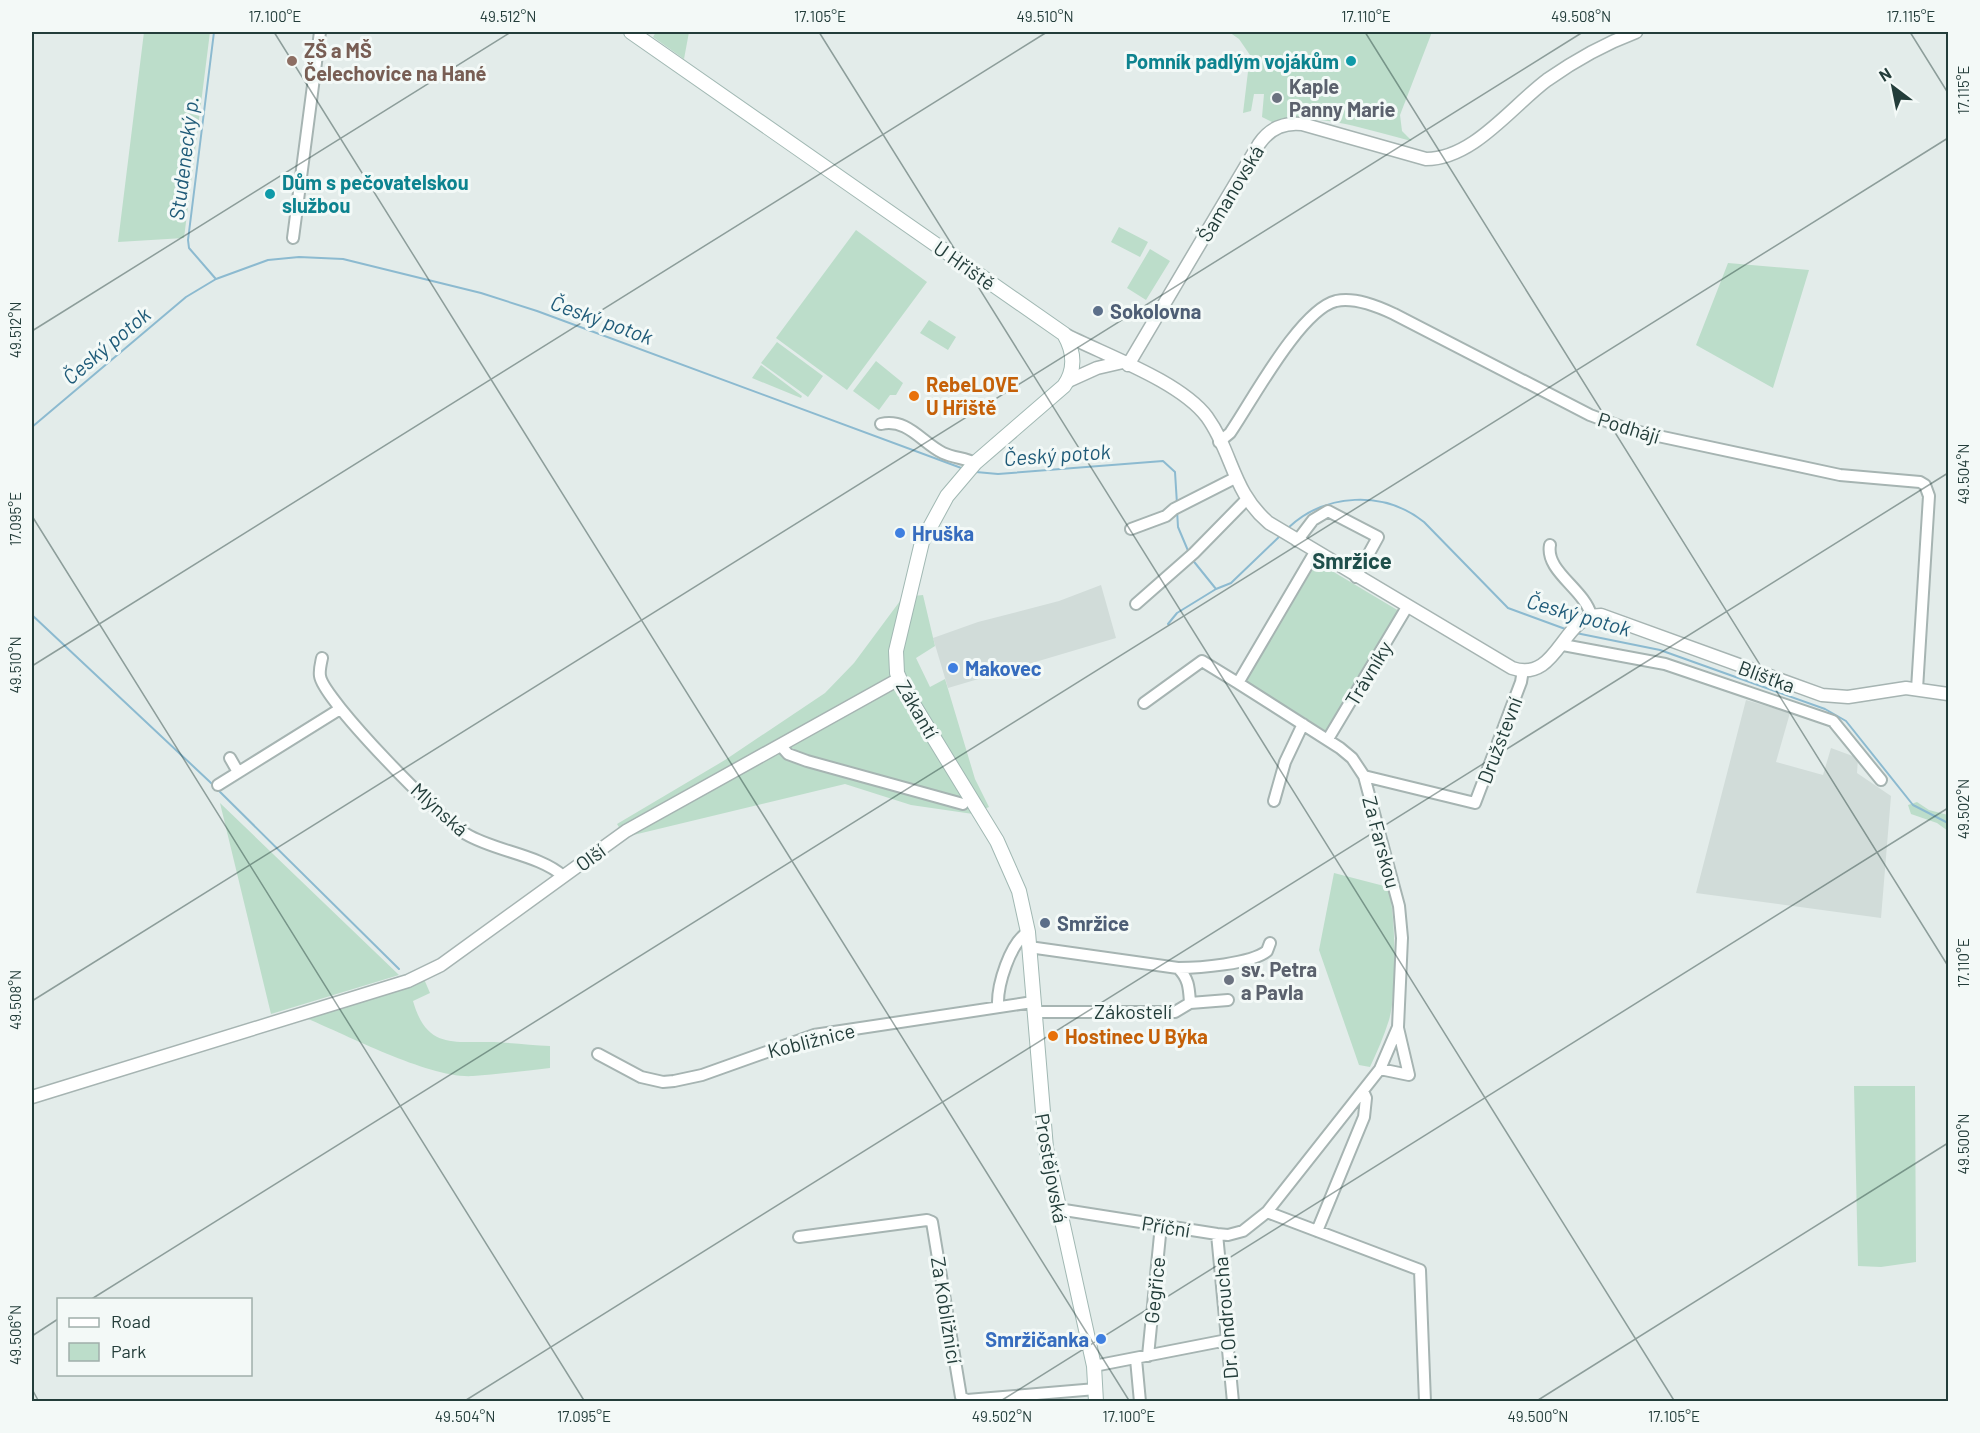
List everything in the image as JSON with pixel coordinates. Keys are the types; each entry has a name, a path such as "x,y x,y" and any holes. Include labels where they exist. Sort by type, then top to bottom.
{"main road":[{"name":"U Hřiště","path":"631,32 1064,334"},
{"path":"1064,334 1072,358 1066,382"},
{"name":"Zákantí","path":"1028,932 1019,891 992,832 899,679 897,644 922,542 961,478 1066,382"},
{"name":"Prostějovská","path":"1028,932 1043,1126 1058,1209 1094,1366 1096,1395"}],"street":[{"path":"293,238 320,32"},
{"name":"Šamanovská","path":"1125,364 1259,144 1272,130 1289,124 1307,125 1426,159 1444,158 1464,149 1555,75 1581,58 1636,32"},
{"name":"Podhájí","path":"1219,442 1230,433 1308,319 1328,304 1347,301 1384,309 1590,415 1630,430 1739,451 1831,473 1920,482 1925,485 1929,496 1917,689"},
{"path":"1064,334 1125,364 1193,404 1208,420 1246,500 1255,512 1278,530 1512,668 1523,670 1545,663 1576,626 1592,615 1585,599 1551,562 1550,545"},
{"path":"1066,382 1097,368 1125,364"},
{"path":"881,424 889,423 910,428 941,452 974,465"},
{"path":"1131,528 1166,516 1234,478"},
{"path":"1136,604 1190,556 1246,500"},
{"path":"1295,540 1313,520 1328,511 1378,537 1356,577"},
{"path":"1238,683 1315,552"},
{"name":"Trávníky","path":"1328,739 1407,607"},
{"name":"Blíšťka","path":"1592,615 1609,617 1822,695 1848,697 1896,689 1917,689 1948,694"},
{"name":"Blíšťka","path":"1565,641 1665,664 1833,721 1881,780"},
{"name":"Mlýnská","path":"322,658 320,677 339,709 452,824 473,838 550,868 563,876"},
{"path":"1144,703 1203,661 1303,724 1285,762 1274,801"},
{"name":"Družstevní","path":"1364,776 1475,803 1521,682 1523,670"},
{"name":"Olší","path":"32,1097 408,981 441,965 626,831 899,679"},
{"path":"218,785 339,709"},
{"name":"Za Farskou","path":"1303,724 1328,739 1352,758 1364,776 1399,906 1402,938 1398,1027 1380,1070"},
{"path":"781,746 788,754 801,759 963,804"},
{"path":"230,758 238,772"},
{"path":"998,1006 1001,979 1016,944 1028,932"},
{"path":"1029,947 1178,968 1207,968 1256,956 1267,951 1270,943"},
{"name":"Zákostelí","path":"1033,1007 1182,1011 1190,1003 1189,983 1178,968"},
{"path":"1190,1003 1228,1000"},
{"name":"Kobližnice","path":"598,1054 641,1077 663,1082 675,1081 702,1074 814,1035 998,1006 1033,1007"},
{"path":"1380,1070 1409,1075 1398,1027"},
{"name":"Příční","path":"1058,1209 1217,1234 1228,1235 1243,1231 1267,1212 1380,1070"},
{"path":"1317,1231 1359,1135 1365,1111 1363,1091"},
{"path":"1267,1212 1420,1270 1425,1401"},
{"name":"Za Kobližnicí","path":"799,1237 927,1220 932,1222 961,1397 967,1400 1096,1395"},
{"name":"Gegřice","path":"1148,1356 1161,1225"},
{"name":"Dr. Ondroucha","path":"1217,1234 1233,1401"},
{"name":"Gegřice","path":"1094,1366 1227,1340"},
{"path":"1136,1359 1140,1401"}],"shaded area":[{"path":"1101,585 1116,638 948,688 933,638 978,622 1059,601"},
{"path":"1746,700 1790,713 1776,762 1823,775 1831,748 1858,758 1857,773 1891,796 1881,918 1696,893"}],"green space":[{"path":"144,32 210,32 184,238 118,242"},
{"path":"656,32 689,32 684,59 653,37"},
{"path":"1229,32 1432,32 1400,115 1402,131 1412,141 1326,121 1308,119 1274,123 1262,117 1264,94 1254,94 1251,111 1243,113 1250,55 1239,39"},
{"path":"1119,227 1148,242 1140,257 1111,242"},
{"path":"856,230 927,282 847,390 776,338"},
{"path":"1150,249 1170,261 1146,300 1127,288"},
{"path":"1728,263 1809,270 1773,388 1696,345"},
{"path":"929,320 956,337 948,350 920,333"},
{"path":"777,342 823,376 808,397 761,363"},
{"path":"876,361 903,383 896,395 890,395 879,410 853,391"},
{"path":"761,365 802,396 801,398 752,378"},
{"path":"1317,562 1399,611 1326,731 1245,681"},
{"path":"923,595 935,646 916,658 930,687 945,679 975,779 989,807 973,814 911,805 845,784 625,837 617,824 725,760 825,693 854,663 903,597"},
{"path":"1917,802 1929,810 1948,815 1948,831 1937,823 1911,814 1908,805"},
{"path":"220,803 399,975 271,1014"},
{"path":"1334,873 1388,887 1391,899 1394,953 1392,1008 1385,1032 1370,1067 1359,1065 1319,950"},
{"path":"424,979 430,993 413,1001 419,1017 434,1035 454,1042 550,1046 550,1068 473,1076 435,1071 413,1064 308,1019"},
{"path":"1854,1086 1915,1086 1916,1262 1881,1267 1858,1266"}],"waterway":[{"name":"Studenecký p.","path":"214,32 188,240 189,248 215,278"},
{"name":"Český potok","path":"32,427 186,297 216,279 268,260 299,257 343,259 481,293 537,311 964,469"},
{"name":"Český potok","path":"976,472 998,474 1163,461 1175,472 1177,504"},
{"name":"Český potok","path":"1288,528 1303,516 1337,502 1355,500 1391,505 1424,522 1508,608 1568,630"},
{"name":"Český potok","path":"1177,510 1178,527 1189,553"},
{"name":"Český potok","path":"1191,558 1216,589 1231,583 1282,534"},
{"path":"1168,624 1177,613 1216,589"},
{"path":"32,615 210,782 399,969"},
{"name":"Český potok","path":"1576,633 1660,650 1825,709 1846,721 1913,805 1948,823"}],"place":[{"name":"ZŠ a MŠ Čelechovice na Hané","path":"292,61"},
{"name":"Pomník padlým vojákům","path":"1351,61"},
{"name":"Kaple Panny Marie","path":"1277,98"},
{"name":"Dům s pečovatelskou službou","path":"270,194"},
{"name":"Sokolovna","path":"1098,311"},
{"name":"RebeLOVE U Hřiště","path":"914,396"},
{"name":"Hruška","path":"900,533"},
{"name":"Makovec","path":"953,668"},
{"name":"Smržice","path":"1045,923"},
{"name":"sv. Petra a Pavla","path":"1229,980"},
{"name":"Hostinec U Býka","path":"1053,1036"},
{"name":"Smržičanka","path":"1101,1339"}],"district":[{"name":"Smržice","path":"1352,560"}]}
